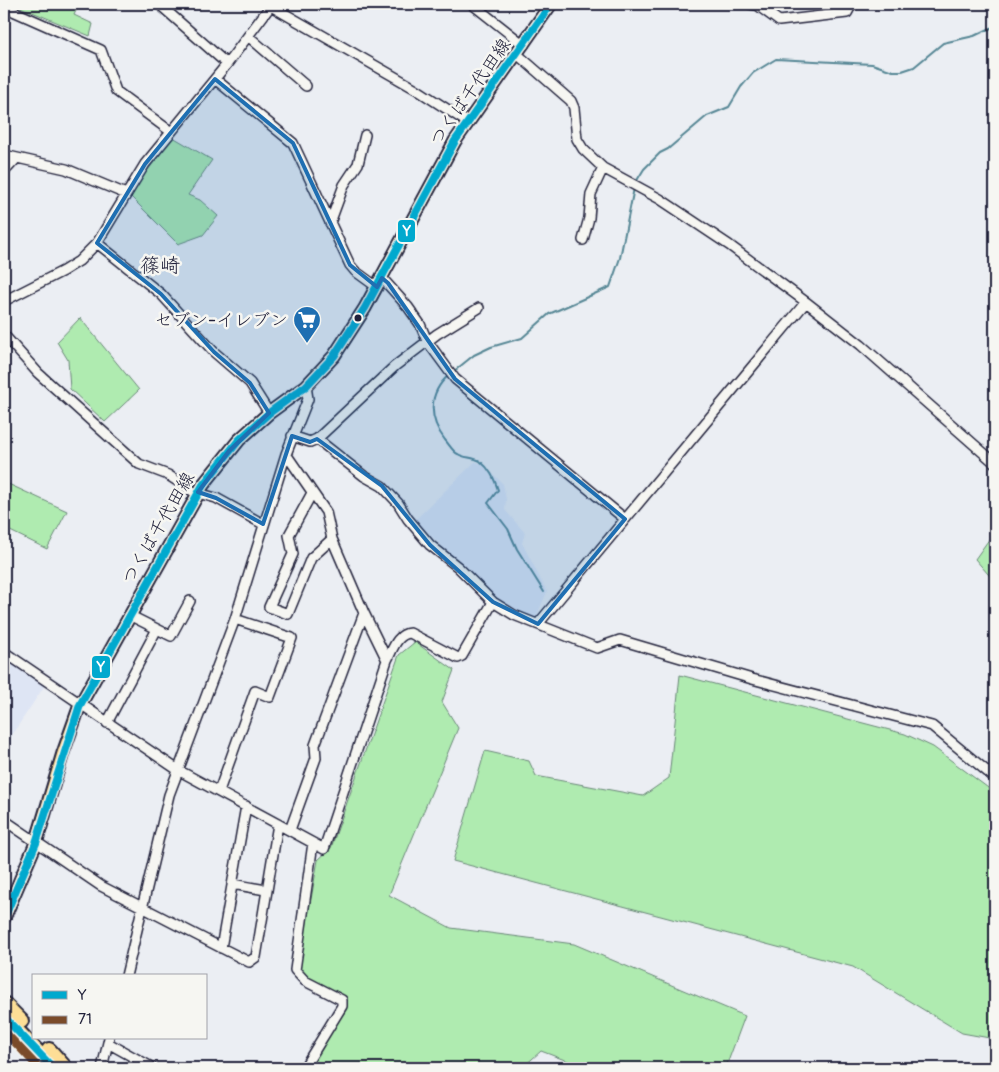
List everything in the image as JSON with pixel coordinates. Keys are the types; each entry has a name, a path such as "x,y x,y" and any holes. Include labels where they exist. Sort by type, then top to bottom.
{"highway":[{"path":"4,1004 32,1032"},
{"path":"4,1017 53,1068"},
{"path":"40,1040 65,1068"}],"main road":[{"name":"つくば千代田線","path":"4,918 36,843 62,753 80,705 198,492 222,458 269,413 306,386 340,347 379,282 443,162 467,122 551,4"}],"street":[{"path":"159,4 227,64"},
{"path":"472,4 571,101 574,108 577,139 583,149 603,168 660,198 729,245 806,302 861,345 995,464"},
{"path":"750,4 757,5 779,21 847,13 852,4"},
{"path":"4,301 63,271 79,261 97,243 126,194 170,131 227,64 271,5 416,89 467,122"},
{"path":"4,7 101,50 116,91 170,131"},
{"path":"248,36 306,86"},
{"path":"215,78 292,143 350,265 355,271 379,282 412,313 420,324 427,341 455,379 625,519"},
{"path":"330,223 344,186 358,164 365,135"},
{"path":"4,155 66,169 126,194"},
{"path":"4,172 17,158"},
{"path":"583,240 589,218 591,194 603,168"},
{"path":"97,243 157,290 214,352 250,383 269,413"},
{"path":"538,624 806,302"},
{"path":"292,436 310,442 317,439 395,366 427,341 479,308"},
{"path":"4,335 38,373 139,464 168,475 198,492 216,498 263,524"},
{"path":"127,974 144,908 169,795 235,619 286,454 308,399 306,386"},
{"path":"317,439 364,476 382,486 398,503 430,545 458,567 494,602 514,615 597,648 620,640 743,676 932,726 995,778"},
{"path":"286,454 326,512 332,539 364,612 388,660"},
{"path":"312,493 289,535 293,554 269,607 288,614 311,558 332,539"},
{"path":"129,615 171,636 190,601"},
{"path":"4,652 178,770 220,791 324,849 388,660 399,638 410,633 458,658 462,656 494,602"},
{"path":"290,830 316,758 315,745 364,612"},
{"path":"220,791 254,691 270,697 292,638 235,619"},
{"path":"107,723 157,629"},
{"path":"221,948 246,806"},
{"path":"4,820 101,886 249,962 256,957 278,824"},
{"path":"304,1068 342,1006 342,1000 305,981 295,970 313,843"},
{"path":"232,884 266,890"},
{"path":"102,1068 108,1041 153,1068"}],"highlighted area":[{"path":"215,79 293,143 350,265 377,287 382,278 388,283 455,379 625,519 538,624 493,602 430,545 382,486 317,439 310,442 292,436 263,524 216,498 198,492 229,451 269,413 250,383 214,352 161,294 97,243 145,164"}],"shaded area":[{"path":"475,462 483,464 503,484 506,499 505,510 525,533 522,543 547,592 536,617 519,612 496,600 415,520"},
{"path":"4,657 45,685 4,747"}],"green space":[{"path":"13,4 79,4 74,15 93,24 90,36"},
{"path":"173,137 212,160 188,195 200,200 218,216 203,235 178,244 129,195"},
{"path":"80,318 139,390 105,422 70,389 68,360 57,342"},
{"path":"4,482 67,511 47,549 4,528"},
{"path":"995,531 995,582 975,559"},
{"path":"415,642 454,670 442,702 458,728 389,895 451,928 574,944 745,1016 726,1067 586,1068 541,1051 522,1068 310,1068 346,1002 298,972 318,860 331,848 399,655"},
{"path":"680,675 905,734 933,747 995,793 995,1039 962,1033 853,967 453,861 485,751 529,761 536,776 643,796 669,778"}],"waterway":[{"path":"636,182 644,169 660,153 668,149 707,116 729,107 741,87 753,73 776,59 872,64 893,71 902,71 914,67 943,43 974,36 995,26"},
{"path":"453,372 474,355 491,347 522,338 549,314 610,287 620,258 634,188"},
{"path":"449,375 442,382 434,398 433,415 436,424 454,452 480,461 489,471 498,490 488,503 508,529 517,549 544,592"}],"transit line":[{"name":"Y","path":"4,918 36,843 80,705 203,485 239,440 269,413 306,386 334,356 365,308 455,141 551,4"},
{"name":"Y","path":"4,1017 53,1068"},
{"name":"71","path":"4,1031 39,1068"}],"place":[{"name":"セブン-イレブン","path":"307,344"}],"district":[{"name":"篠崎","path":"160,265"}]}
